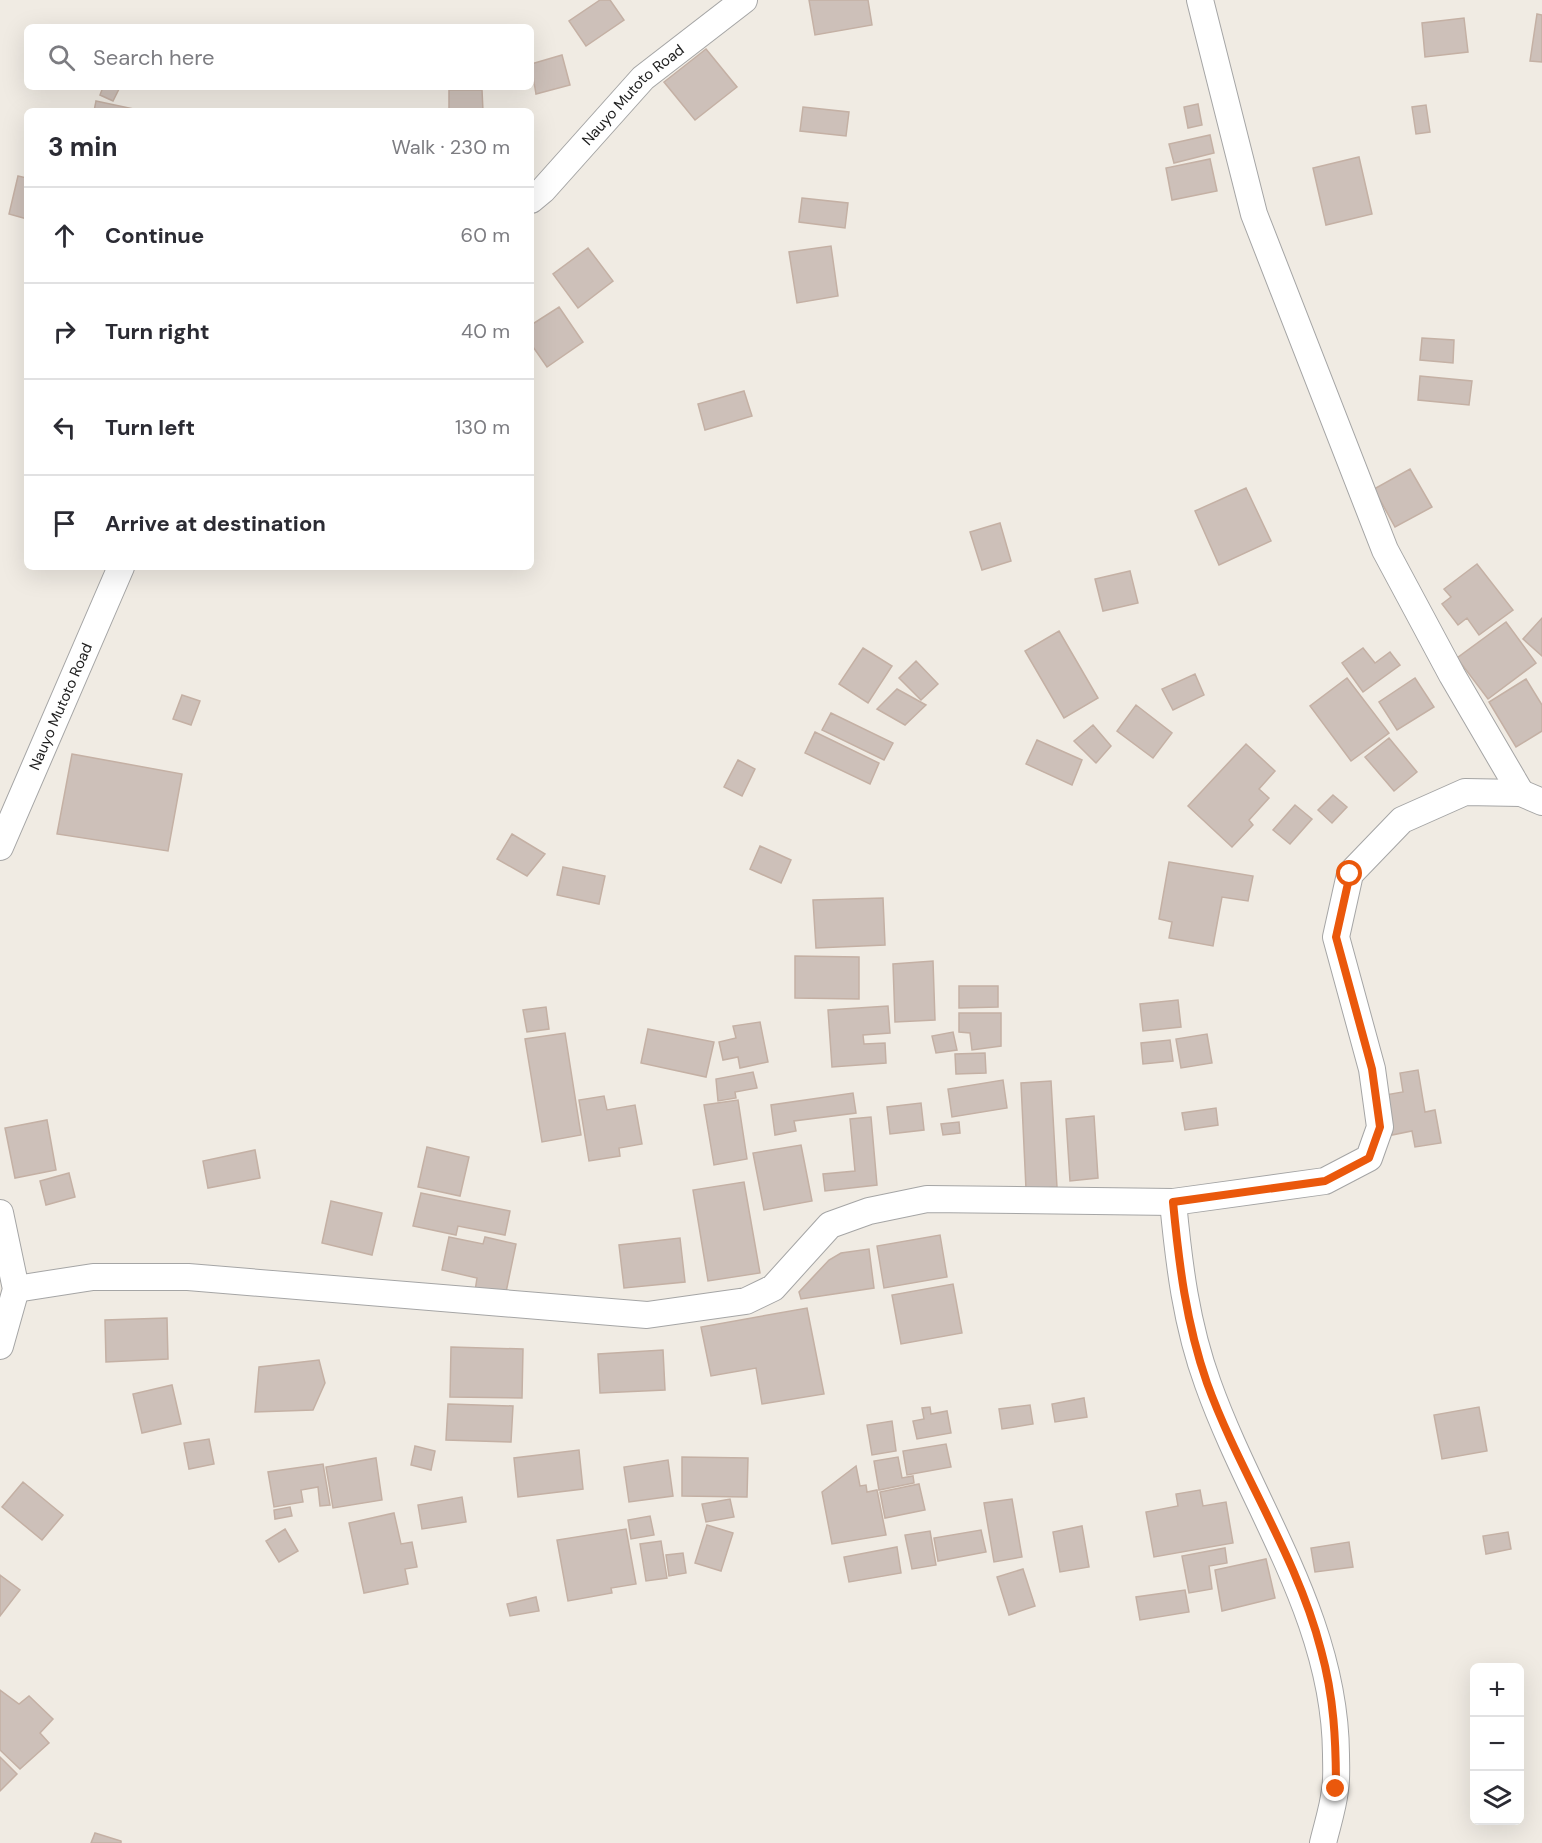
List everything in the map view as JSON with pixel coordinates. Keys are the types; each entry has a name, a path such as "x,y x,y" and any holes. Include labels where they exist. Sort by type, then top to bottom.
{"street":[{"name":"Nauyo Mutoto Road","path":"534,197 557,175 643,78 744,0"},
{"path":"1200,0 1254,214 1385,550 1452,675 1532,798"},
{"name":"Nauyo Mutoto Road","path":"0,848 120,570"},
{"path":"16,1289 93,1278 188,1277 647,1315 746,1300 773,1287 830,1225 869,1211 927,1199 1173,1202 1325,1181 1369,1158 1380,1127 1372,1069 1336,937 1350,874 1402,820 1465,792 1532,798"},
{"path":"1173,1202 1183,1295 1207,1382 1237,1456 1292,1568 1321,1649 1336,1733 1336,1789 1323,1843"},
{"path":"0,1213 16,1289 0,1346"}],"building":[{"path":"600,0 610,0 624,20 586,46 569,21"},
{"path":"809,0 868,0 872,25 815,35"},
{"path":"1537,14 1542,15 1542,62 1530,61"},
{"path":"1464,18 1468,52 1425,57 1422,23"},
{"path":"706,49 737,87 695,120 664,82"},
{"path":"562,55 570,85 536,94 534,63"},
{"path":"102,90 118,90 113,101 100,95"},
{"path":"449,90 482,90 483,108 449,108"},
{"path":"96,101 129,108 95,108"},
{"path":"1198,104 1202,125 1188,128 1184,107"},
{"path":"1426,105 1430,132 1416,134 1412,107"},
{"path":"803,107 849,112 846,136 800,131"},
{"path":"1210,135 1214,153 1174,163 1169,144"},
{"path":"1359,157 1372,214 1326,225 1313,168"},
{"path":"1210,159 1217,191 1172,200 1166,168"},
{"path":"18,176 24,177 24,218 9,214"},
{"path":"802,198 848,203 845,228 799,222"},
{"path":"831,246 838,296 797,303 789,252"},
{"path":"588,248 613,281 578,308 553,274"},
{"path":"559,307 583,342 547,367 534,348 534,323"},
{"path":"1422,338 1454,340 1453,363 1420,360"},
{"path":"1420,376 1472,381 1469,405 1418,400"},
{"path":"744,391 752,416 705,430 698,404"},
{"path":"1410,469 1432,507 1395,527 1374,489"},
{"path":"1246,488 1271,541 1219,565 1195,511"},
{"path":"1000,523 1011,561 982,570 970,532"},
{"path":"1477,564 1513,610 1479,635 1467,618 1458,625 1442,604 1451,597 1444,589"},
{"path":"1130,571 1138,603 1103,611 1095,579"},
{"path":"1542,618 1542,656 1523,639"},
{"path":"1506,622 1536,663 1488,699 1457,658"},
{"path":"1059,631 1098,698 1064,718 1025,651"},
{"path":"863,648 892,666 868,703 839,684"},
{"path":"1363,648 1375,663 1390,652 1400,665 1363,692 1342,663"},
{"path":"916,661 938,684 921,700 899,678"},
{"path":"1195,674 1204,695 1173,710 1162,689"},
{"path":"1347,678 1389,733 1351,761 1310,706"},
{"path":"1415,678 1434,707 1397,730 1379,702"},
{"path":"1526,679 1542,705 1542,731 1516,747 1489,702"},
{"path":"897,689 926,705 905,725 877,709"},
{"path":"182,695 200,701 191,725 173,719"},
{"path":"1136,705 1172,733 1153,758 1117,731"},
{"path":"831,713 893,743 884,760 822,730"},
{"path":"1093,725 1111,746 1096,763 1074,741"},
{"path":"815,732 879,763 870,784 805,753"},
{"path":"1389,738 1417,772 1394,791 1365,757"},
{"path":"1037,740 1082,760 1072,785 1026,764"},
{"path":"1246,744 1275,771 1259,789 1269,798 1249,820 1253,825 1232,847 1188,806"},
{"path":"72,754 182,774 168,851 57,834"},
{"path":"738,760 755,769 742,796 724,787"},
{"path":"1333,795 1347,807 1332,823 1318,810"},
{"path":"1295,805 1312,819 1290,844 1273,830"},
{"path":"512,834 545,854 527,876 497,859"},
{"path":"760,846 791,860 781,883 750,869"},
{"path":"1169,862 1253,876 1248,901 1222,897 1213,946 1169,938 1172,922 1159,919"},
{"path":"563,867 605,876 599,904 557,895"},
{"path":"883,898 885,945 816,948 813,900"},
{"path":"795,956 859,957 859,999 795,998"},
{"path":"933,961 935,1020 895,1022 893,964"},
{"path":"959,986 998,986 998,1007 959,1008"},
{"path":"1178,1000 1181,1027 1143,1031 1140,1004"},
{"path":"888,1006 890,1033 863,1035 864,1044 885,1043 886,1063 832,1067 828,1010"},
{"path":"546,1007 549,1029 527,1032 523,1010"},
{"path":"959,1013 1001,1013 1001,1046 972,1050 970,1033 959,1032"},
{"path":"760,1022 768,1062 740,1068 738,1057 723,1060 719,1042 736,1038 733,1026"},
{"path":"648,1029 714,1042 706,1077 641,1063"},
{"path":"953,1032 957,1050 936,1053 932,1036"},
{"path":"565,1033 581,1135 542,1142 525,1039"},
{"path":"1207,1034 1212,1063 1181,1068 1176,1039"},
{"path":"1170,1040 1173,1061 1143,1064 1141,1043"},
{"path":"985,1053 986,1073 956,1074 955,1054"},
{"path":"1418,1070 1425,1112 1435,1110 1441,1143 1415,1147 1412,1131 1392,1135 1385,1095 1403,1092 1400,1073"},
{"path":"753,1072 757,1088 735,1092 736,1098 718,1101 716,1079"},
{"path":"1003,1080 1007,1108 952,1117 948,1089"},
{"path":"1051,1081 1057,1187 1026,1189 1021,1083"},
{"path":"853,1093 856,1113 794,1121 796,1131 775,1135 771,1105"},
{"path":"604,1096 607,1110 635,1105 642,1144 619,1148 620,1156 589,1161 579,1100"},
{"path":"738,1100 747,1159 714,1165 704,1105"},
{"path":"921,1103 924,1130 890,1134 887,1107"},
{"path":"1216,1108 1218,1125 1185,1130 1182,1113"},
{"path":"1094,1116 1098,1178 1070,1181 1066,1119"},
{"path":"871,1117 877,1185 825,1191 823,1174 855,1171 850,1119"},
{"path":"47,1120 56,1170 15,1178 5,1128"},
{"path":"959,1122 960,1133 943,1135 941,1124"},
{"path":"801,1145 812,1201 764,1210 753,1153"},
{"path":"427,1147 469,1157 460,1196 418,1187"},
{"path":"255,1150 260,1178 208,1188 203,1161"},
{"path":"69,1173 75,1197 46,1205 40,1181"},
{"path":"744,1182 760,1273 708,1281 693,1190"},
{"path":"421,1193 510,1211 505,1235 458,1226 456,1235 413,1226"},
{"path":"331,1201 382,1213 372,1255 322,1243"},
{"path":"940,1235 947,1277 884,1288 877,1246"},
{"path":"449,1237 483,1244 485,1237 516,1244 505,1297 475,1291 477,1278 442,1270"},
{"path":"680,1238 685,1282 624,1288 619,1245"},
{"path":"869,1249 874,1288 801,1299 799,1292 829,1260 841,1253"},
{"path":"953,1284 962,1333 901,1344 892,1295"},
{"path":"807,1308 824,1394 762,1404 756,1368 711,1376 701,1327"},
{"path":"167,1318 168,1359 106,1362 105,1320"},
{"path":"451,1347 523,1349 522,1398 450,1397"},
{"path":"663,1350 665,1390 600,1393 598,1354"},
{"path":"319,1360 325,1383 313,1410 255,1412 259,1367"},
{"path":"172,1385 181,1424 142,1433 133,1394"},
{"path":"1084,1398 1087,1417 1055,1422 1052,1404"},
{"path":"448,1404 513,1406 511,1442 446,1440"},
{"path":"1030,1405 1033,1424 1002,1429 999,1409"},
{"path":"930,1407 931,1414 947,1411 951,1433 917,1439 913,1421 924,1419 922,1408"},
{"path":"1479,1407 1487,1451 1442,1459 1434,1415"},
{"path":"892,1421 896,1451 872,1455 867,1425"},
{"path":"209,1439 214,1464 189,1469 184,1443"},
{"path":"946,1444 951,1467 907,1475 903,1451"},
{"path":"415,1446 435,1451 431,1470 411,1465"},
{"path":"579,1450 583,1489 518,1497 514,1458"},
{"path":"682,1457 748,1458 747,1497 682,1496"},
{"path":"898,1457 902,1478 913,1476 914,1483 879,1490 874,1461"},
{"path":"376,1458 382,1500 333,1508 326,1467"},
{"path":"668,1460 673,1496 629,1502 624,1467"},
{"path":"323,1464 330,1505 320,1506 318,1487 301,1490 303,1502 274,1507 268,1472"},
{"path":"856,1466 860,1486 866,1485 867,1492 877,1490 886,1535 832,1544 822,1492"},
{"path":"23,1482 63,1515 42,1540 2,1507"},
{"path":"919,1484 925,1510 885,1518 880,1492"},
{"path":"1200,1490 1203,1506 1226,1502 1233,1543 1154,1557 1146,1512 1178,1506 1176,1494"},
{"path":"462,1497 466,1522 422,1529 418,1505"},
{"path":"730,1499 734,1517 706,1522 702,1504"},
{"path":"1012,1499 1022,1557 994,1562 984,1503"},
{"path":"290,1507 292,1516 275,1519 274,1510"},
{"path":"394,1513 401,1544 412,1542 417,1567 405,1569 408,1584 364,1593 349,1523"},
{"path":"650,1516 654,1535 631,1539 628,1520"},
{"path":"707,1525 733,1533 721,1571 695,1563"},
{"path":"1082,1526 1089,1567 1060,1572 1053,1532"},
{"path":"285,1529 298,1551 279,1562 266,1541"},
{"path":"626,1529 636,1584 611,1588 612,1593 568,1601 557,1540"},
{"path":"981,1530 986,1552 938,1561 934,1538"},
{"path":"930,1531 936,1565 912,1569 905,1535"},
{"path":"1508,1532 1511,1549 1486,1554 1483,1536"},
{"path":"661,1541 667,1578 646,1581 640,1544"},
{"path":"1349,1542 1353,1567 1315,1572 1311,1548"},
{"path":"897,1547 901,1573 849,1582 844,1557"},
{"path":"1225,1548 1227,1563 1209,1566 1212,1589 1189,1593 1182,1556"},
{"path":"683,1553 686,1573 669,1576 666,1555"},
{"path":"1266,1559 1275,1598 1222,1611 1215,1570"},
{"path":"1023,1569 1035,1606 1009,1615 997,1577"},
{"path":"0,1575 20,1590 0,1616"},
{"path":"1185,1590 1189,1612 1140,1620 1136,1597"},
{"path":"536,1597 539,1611 510,1616 507,1604"},
{"path":"0,1690 19,1704 29,1696 53,1719 40,1733 49,1743 20,1769 0,1750"},
{"path":"0,1757 17,1774 0,1791"},
{"path":"95,1833 121,1841 121,1843 91,1843"}],"route":[{"path":"1336,1789 1335,1722 1321,1649 1292,1568 1237,1456 1207,1382 1183,1295 1173,1202 1325,1181 1369,1158 1380,1127 1372,1069 1336,937 1350,874"}]}
